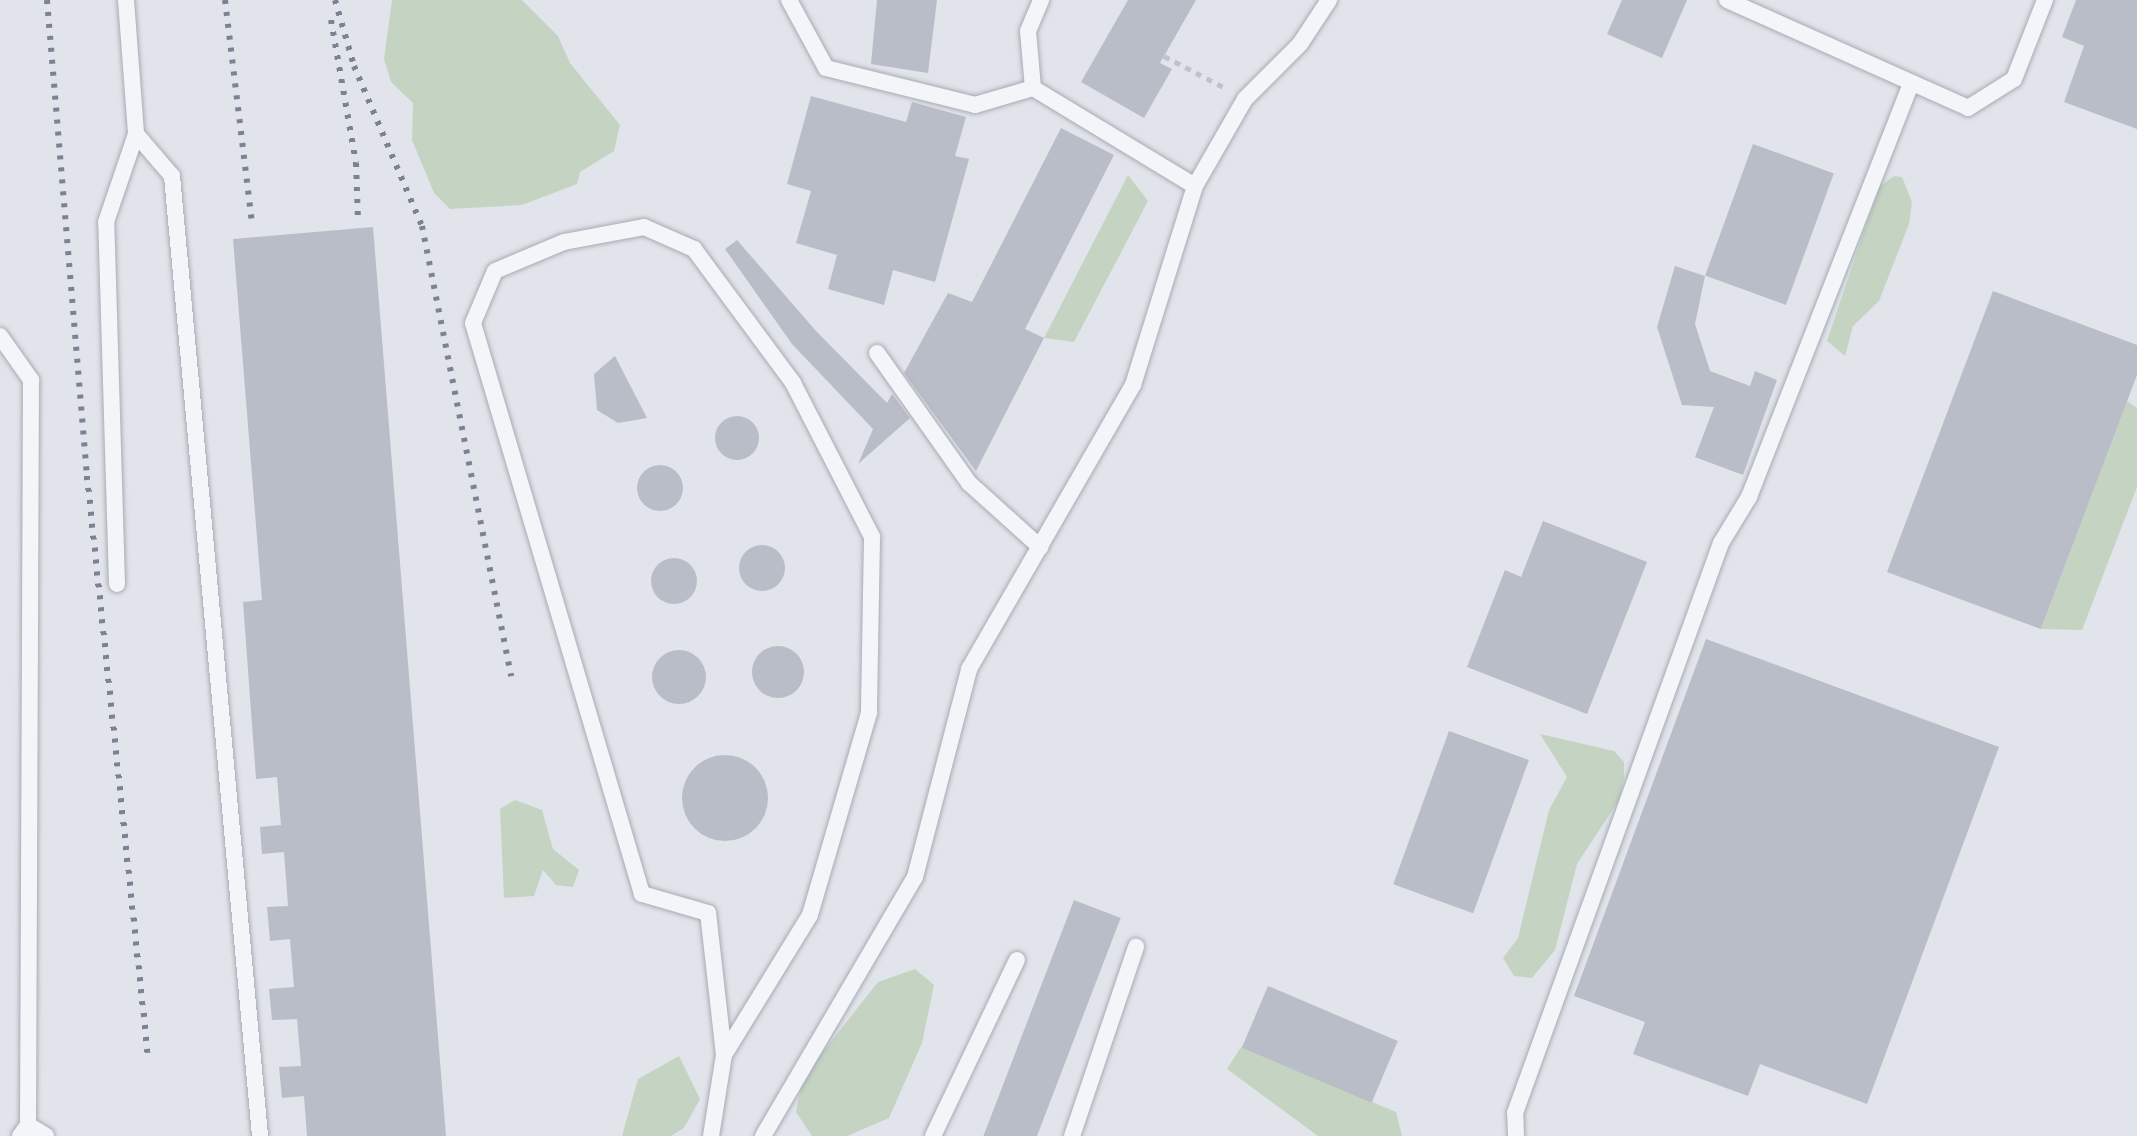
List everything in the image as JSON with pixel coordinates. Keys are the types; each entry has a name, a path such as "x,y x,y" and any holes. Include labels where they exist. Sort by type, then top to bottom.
{"lane":[{"path":"117,584 106,222 136,134 126,0"},
{"path":"789,0 826,68 975,105 1033,88 1195,186"},
{"path":"1033,88 1028,31 1041,0"},
{"path":"763,1136 915,877 969,669 1133,385 1195,186 1245,99 1300,44 1329,0"},
{"path":"1727,0 1745,4 1968,108 2014,79 2045,0"},
{"path":"1516,1136 1520,1100 1721,543 1749,497 1911,83"},
{"path":"136,134 172,176 260,1136"},
{"path":"711,1136 724,1055 708,913 642,894 473,323 495,271 564,242 644,227 694,249 793,383 872,537 869,713 810,915 724,1055"},
{"path":"0,336 31,380 24,1130 46,1136"},
{"path":"877,353 969,483 1040,547"},
{"path":"1072,1136 1136,947"},
{"path":"933,1136 1017,960"}],"path":[{"path":"1164,56 1245,99"}],"green space":[{"path":"392,0 522,0 558,36 570,63 620,125 614,151 580,172 577,184 522,205 450,209 434,193 412,140 413,103 391,82 384,59"},
{"path":"1128,175 1148,201 1074,342 1044,338"},
{"path":"1894,176 1902,177 1912,202 1909,224 1879,301 1853,326 1845,356 1827,341 1879,187"},
{"path":"2127,401 2137,408 2137,487 2082,630 2041,629"},
{"path":"1540,734 1614,751 1624,762 1624,777 1619,800 1577,864 1555,950 1532,978 1514,976 1503,958 1518,938 1549,810 1567,777"},
{"path":"515,800 542,810 553,849 579,870 573,887 556,885 543,870 534,896 504,898 500,809"},
{"path":"915,969 934,985 922,1043 889,1118 847,1136 812,1136 796,1112 803,1077 878,982"},
{"path":"1241,1047 1396,1112 1402,1136 1318,1136 1227,1069"},
{"path":"679,1056 700,1099 684,1128 671,1136 622,1136 638,1079"}],"building":[{"path":"877,0 937,0 928,73 871,64"},
{"path":"1128,0 1196,0 1160,63 1172,69 1144,118 1081,82"},
{"path":"1622,0 1687,0 1662,58 1607,34"},
{"path":"2076,0 2137,0 2137,129 2064,102 2084,46 2062,37"},
{"path":"811,96 906,122 912,102 966,117 955,156 969,159 935,282 893,270 884,305 828,289 837,255 796,243 811,191 787,184"},
{"path":"1061,128 1114,155 1025,329 1044,338 976,471 904,373 948,293 972,302"},
{"path":"1753,144 1834,173 1786,305 1705,276"},
{"path":"373,227 446,1136 307,1136 304,1096 282,1098 279,1067 301,1066 297,1019 272,1020 269,989 294,987 290,939 270,941 267,907 288,906 284,852 262,854 260,827 281,825 277,777 256,779 243,602 262,600 233,239"},
{"path":"737,240 816,331 887,403 892,394 910,418 858,464 873,429 792,344 725,249"},
{"path":"1675,266 1705,276 1695,324 1710,371 1750,386 1755,371 1777,380 1743,475 1695,457 1714,407 1682,405 1657,327"},
{"path":"1993,291 2137,345 2137,375 2041,629 1887,572"},
{"path":"615,356 647,418 618,423 597,410 594,374"},
{"path":"737,416 752,423 759,438 752,453 737,460 722,453 715,438 722,423"},
{"path":"660,465 676,472 683,488 676,504 660,511 644,504 637,488 644,472"},
{"path":"1543,521 1647,562 1587,714 1467,667 1505,570 1521,577"},
{"path":"762,545 778,552 785,568 778,584 762,591 746,584 739,568 746,552"},
{"path":"674,558 690,565 697,581 690,597 674,604 658,597 651,581 658,565"},
{"path":"1706,639 1999,747 1867,1104 1760,1064 1748,1096 1633,1054 1645,1022 1574,996"},
{"path":"778,646 796,654 804,672 796,690 778,698 760,690 752,672 760,654"},
{"path":"679,650 698,658 706,677 698,696 679,704 660,696 652,677 660,658"},
{"path":"1449,731 1529,760 1473,913 1393,884"},
{"path":"725,755 742,758 756,767 765,781 768,798 765,815 756,829 742,838 725,841 708,838 694,829 685,815 682,798 685,781 694,767 708,758"},
{"path":"1074,900 1121,918 1037,1136 983,1136"},
{"path":"1268,986 1398,1041 1372,1103 1242,1048"}],"railway":[{"path":"47,0 87,476 148,1056"},
{"path":"225,0 252,224"},
{"path":"335,0 354,66 422,226 511,676"},
{"path":"331,20 356,163 358,219"}]}
